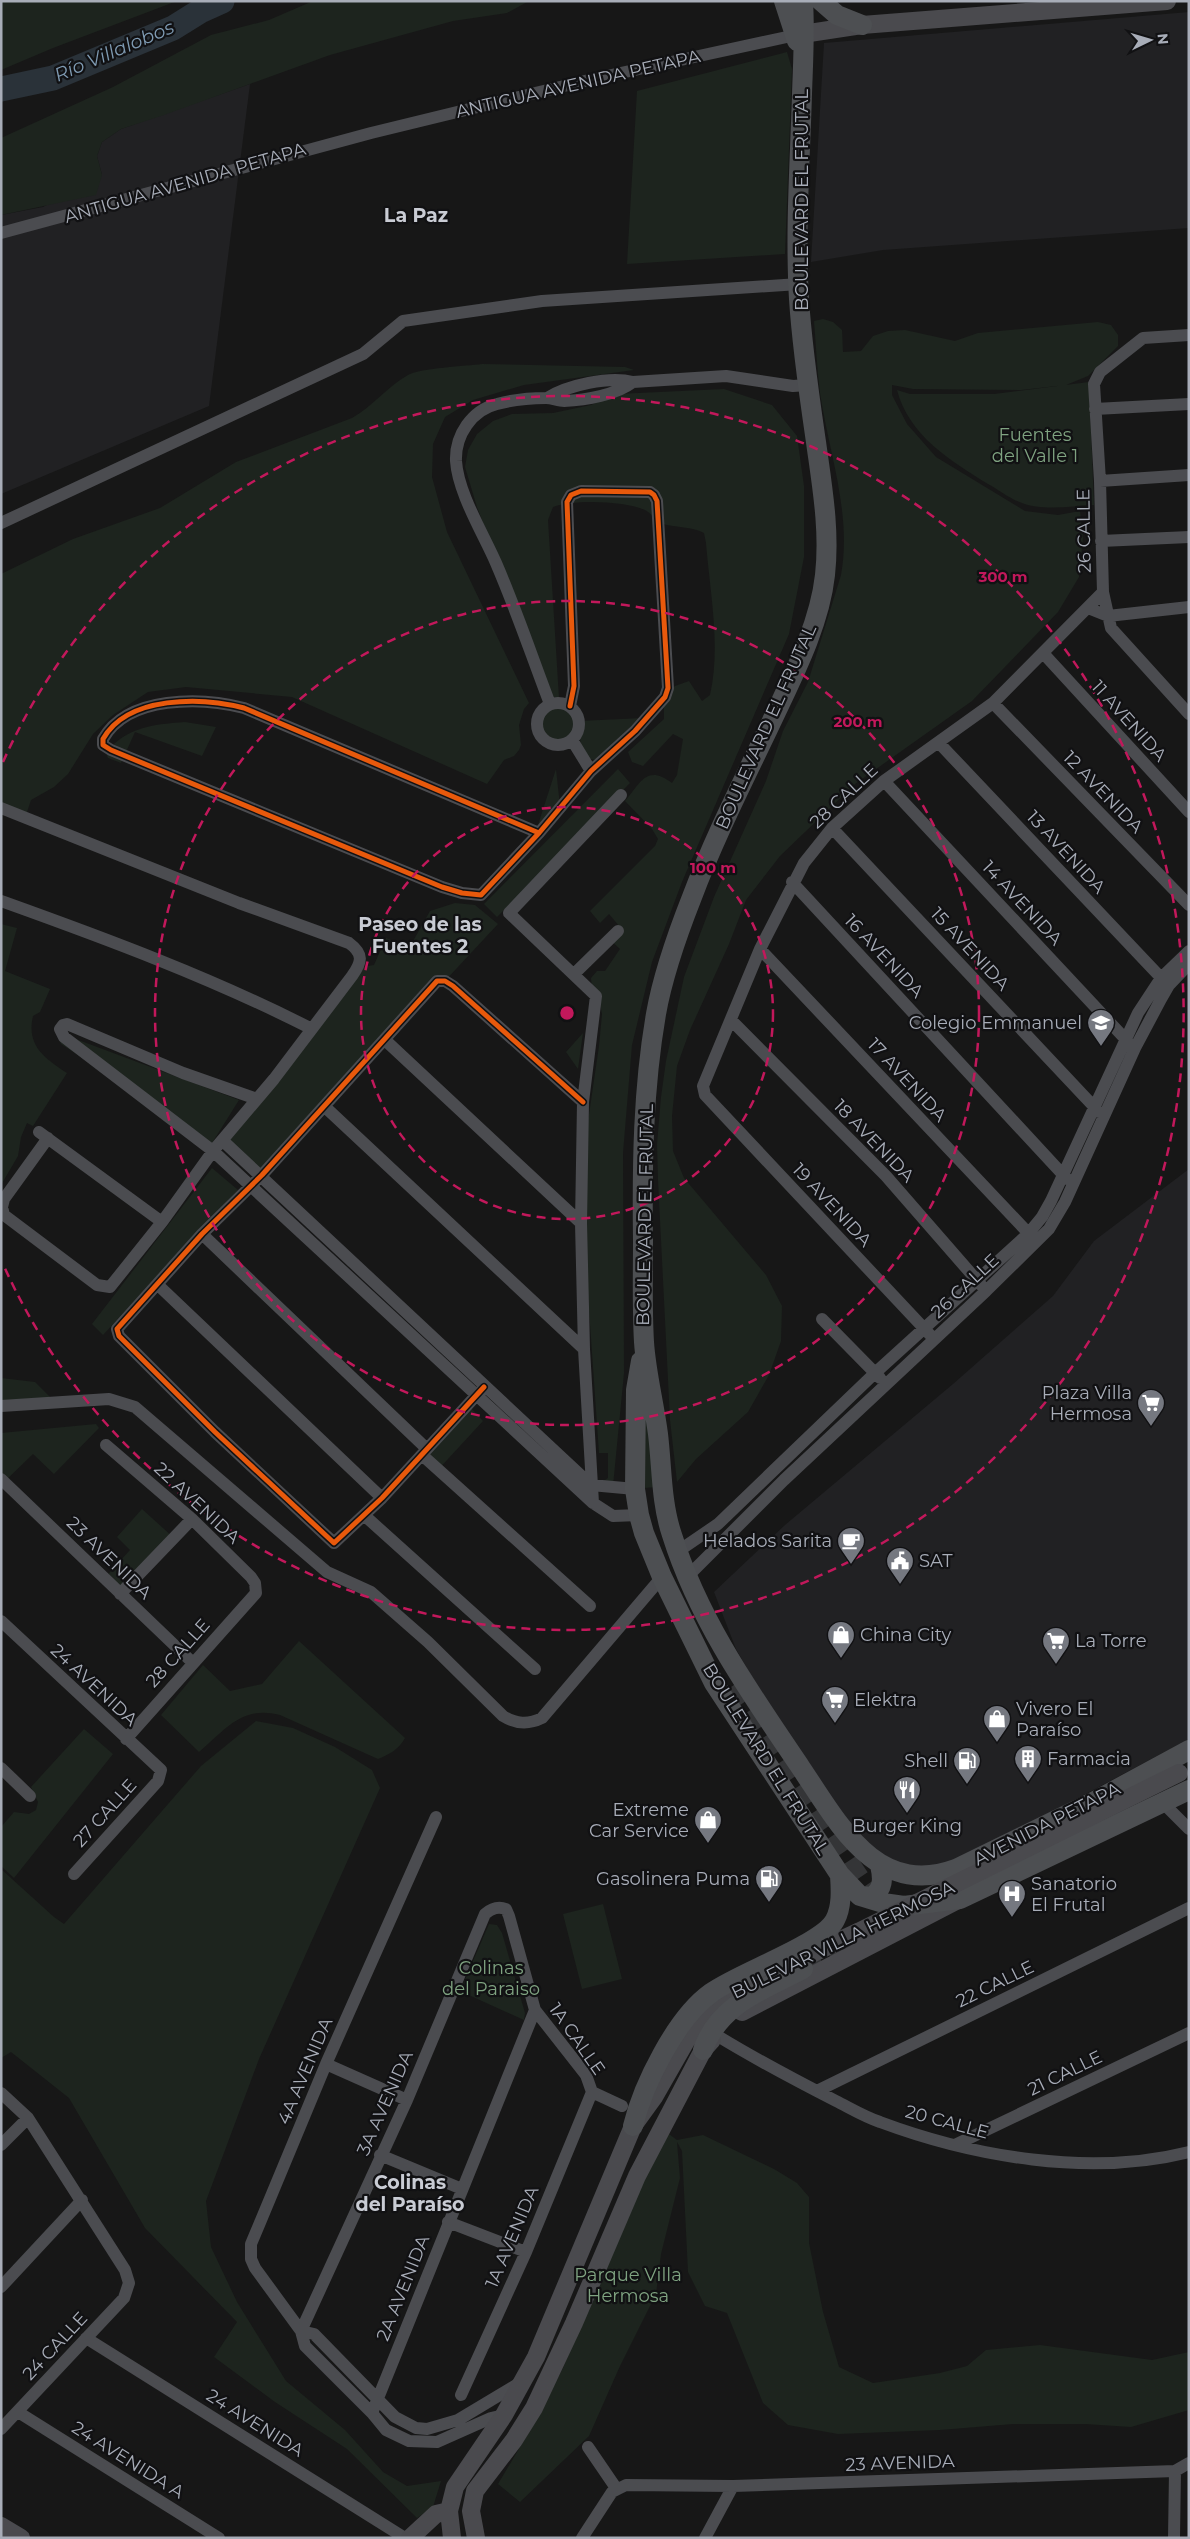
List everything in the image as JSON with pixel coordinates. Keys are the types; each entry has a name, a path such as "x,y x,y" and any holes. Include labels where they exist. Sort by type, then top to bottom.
{"main road":[{"name":"BOULEVARD EL FRUTAL","path":"784,1 800,34"},
{"name":"BOULEVARD EL FRUTAL","path":"803,1 800,34 803,70 798,231 799,284 807,385 826,519 826,558 822,592 810,632 788,686 693,893 677,936 656,1013 646,1101 642,1167 644,1344 669,1528 687,1576 711,1628 724,1652 817,1791 859,1848 880,1865 903,1875 929,1876"},
{"path":"820,1 837,15 862,25"},
{"name":"ANTIGUA AVENIDA PETAPA","path":"800,34 862,25 1167,1"},
{"name":"BOULEVARD EL FRUTAL","path":"644,1344 636,1390 636,1489 639,1515 662,1577 714,1683 840,1875 860,1896"},
{"path":"636,1489 648,1494 660,1524 669,1528"},
{"path":"711,1628 726,1680 731,1687"},
{"name":"AVENIDA PETAPA","path":"929,1876 956,1869 1093,1802 1189,1750"},
{"name":"AVENIDA PETAPA","path":"960,1899 1163,1803 1186,1777"},
{"name":"BULEVAR VILLA HERMOSA","path":"452,2538 449,2511 455,2487 504,2415 523,2381 565,2290 636,2122 654,2097 696,2026 716,2005 731,1994 1186,1777"},
{"path":"860,1896 871,1897 880,1890 882,1883 880,1865"},
{"path":"636,2122 637,2109 658,2067 678,2030 692,2011 710,1993 733,1978 811,1942 828,1929 835,1921 839,1909 840,1875"},
{"path":"929,1876 926,1891 935,1903"},
{"path":"860,1896 904,1906 960,1899"},
{"name":"BULEVAR VILLA HERMOSA","path":"476,2538 471,2511 475,2491 514,2440 534,2408 574,2323 637,2176 710,2043 743,2011 880,1943 960,1899"},
{"path":"710,2043 709,2032 727,2012 803,1969"},
{"path":"410,2538 436,2514 449,2511"},
{"path":"1,2526 21,2538"}],"street":[{"name":"ANTIGUA AVENIDA PETAPA","path":"1,233 371,132 593,79 800,34"},
{"path":"1,523 363,354 403,321 542,302 799,284"},
{"name":"26 CALLE","path":"1189,335 1147,336 1097,375 1094,384 1100,481 1102,592 1111,628 1189,714"},
{"path":"550,704 497,565 462,487 456,459 462,433 477,413 496,404 547,398 564,401 593,396 622,390 633,382 726,376 793,386 807,385"},
{"path":"1095,409 1189,404"},
{"path":"1100,481 1189,475"},
{"path":"539,833 244,708 225,703 187,701 150,707 114,725 102,739 103,745 122,756 391,867 462,893 481,896 539,833 591,771 635,731 665,697 668,688 656,501 654,494 650,492 581,491 571,495 567,502 574,686 570,706"},
{"path":"1101,541 1189,536"},
{"name":"28 CALLE","path":"705,1094 703,1086 760,949 792,882 804,863 832,828 884,781 992,703 1102,592"},
{"path":"1088,608 1108,616 1189,607"},
{"name":"11 AVENIDA","path":"1043,653 1189,812"},
{"path":"556,702 570,706 578,717 579,723 576,735 566,744 553,745 542,738 538,732 537,719 540,713 550,704 556,702"},
{"name":"12 AVENIDA","path":"992,703 1189,905"},
{"path":"572,740 591,771"},
{"name":"13 AVENIDA","path":"939,743 1165,982"},
{"name":"14 AVENIDA","path":"884,781 1125,1040 1135,1048"},
{"path":"593,1503 584,1349 581,1223 583,1102 596,999 595,994 511,917 509,912 620,795"},
{"path":"1,808 239,903 349,943 358,950 360,965 258,1099 213,1151 162,1222 112,1285 105,1287 97,1285 4,1215 2,1206 44,1135 162,1222"},
{"name":"15 AVENIDA","path":"832,828 1098,1112"},
{"name":"16 AVENIDA","path":"792,882 1072,1184"},
{"path":"1,902 117,943 268,1007 312,1029"},
{"path":"574,974 618,931"},
{"name":"17 AVENIDA","path":"760,949 1032,1238"},
{"name":"26 CALLE","path":"677,1552 718,1524 875,1373 925,1329 976,1280 1032,1238 1056,1217 1072,1184 1125,1040 1138,1013 1189,951"},
{"name":"26 CALLE","path":"687,1576 885,1384 986,1291 1032,1238 1062,1174 1135,1048 1165,982 1189,964"},
{"path":"480,1391 382,1498 337,1542 333,1543 215,1432 119,1336 117,1328 158,1285 202,1234 262,1175 436,982 445,981 583,1102"},
{"name":"18 AVENIDA","path":"731,1020 886,1176 986,1291"},
{"path":"258,1099 183,1073 67,1024 62,1026 60,1032 64,1037 213,1151 480,1391 591,1485 636,1489"},
{"path":"385,1040 581,1223"},
{"name":"19 AVENIDA","path":"705,1094 934,1339"},
{"path":"324,1106 584,1349"},
{"path":"222,1140 262,1175 593,1503 613,1516 639,1515"},
{"path":"202,1234 424,1452 590,1606"},
{"path":"158,1285 382,1498"},
{"path":"822,1319 885,1384"},
{"path":"2,1408 109,1399 135,1407 327,1572 371,1592 428,1642 503,1716 513,1722 534,1722 542,1718 662,1577"},
{"name":"22 AVENIDA","path":"106,1444 192,1519 251,1577 257,1591"},
{"name":"23 AVENIDA","path":"1,1479 192,1662"},
{"path":"364,1516 535,1669"},
{"path":"120,1594 192,1519"},
{"name":"28 CALLE","path":"126,1738 257,1591"},
{"name":"24 AVENIDA","path":"1,1621 126,1738 158,1765 161,1775"},
{"path":"1,1768 30,1796"},
{"name":"27 CALLE","path":"74,1874 158,1781 161,1775"},
{"path":"1163,1803 1189,1829"},
{"name":"4A AVENIDA","path":"436,1817 326,2064 250,2250 255,2268 301,2331 305,2346 372,2413 386,2430 402,2439 429,2443 446,2439 484,2421 504,2415"},
{"name":"1A CALLE","path":"485,1914 495,1908 506,1909 517,1938 535,2010 586,2075 592,2092 622,2106"},
{"name":"22 CALLE","path":"817,2092 1189,1908"},
{"name":"3A AVENIDA","path":"301,2331 407,2100 485,1914"},
{"name":"2A AVENIDA","path":"372,2413 535,2010"},
{"name":"21 CALLE","path":"957,2144 1189,2033"},
{"name":"20 CALLE","path":"710,2043 761,2063 879,2122 1015,2158 1118,2163 1165,2158 1189,2152"},
{"path":"326,2064 407,2100"},
{"name":"1A AVENIDA","path":"461,2395 526,2252 592,2092"},
{"path":"1,2093 28,2118 82,2200 1,2287"},
{"path":"1,2145 28,2118"},
{"path":"380,2156 462,2189"},
{"name":"24 CALLE","path":"1,2429 124,2298 130,2283 125,2270 82,2200"},
{"path":"448,2222 526,2252"},
{"name":"4A AVENIDA","path":"301,2331 314,2334 395,2417 409,2426 427,2429 458,2420 523,2381"},
{"name":"24 AVENIDA","path":"86,2338 405,2538"},
{"name":"24 AVENIDA A","path":"18,2412 219,2538"},
{"path":"582,2538 614,2490 588,2448"},
{"name":"23 AVENIDA","path":"614,2490 631,2485 734,2486 1175,2471 1189,2464"},
{"path":"1174,2538 1175,2471"},
{"path":"705,2538 734,2486"}],"shaded area":[{"path":"1189,12 1189,228 883,250 811,262 824,43"},
{"path":"250,84 209,406 1,494 1,215 43,207 102,175 97,156 102,142 121,129"},
{"path":"1189,1169 1189,1739 950,1866 916,1869 894,1862 863,1841 785,1735 736,1649 714,1592 785,1525 953,1384 1053,1296 1094,1241"}],"green space":[{"path":"1,1 177,1 53,48 1,70"},
{"path":"313,1 529,1 507,13 453,21 330,55 121,129 102,142 97,156 102,175 96,195 1,215 1,138 113,87 211,35 269,20"},
{"path":"787,52 792,69 785,254 627,264 637,91"},
{"path":"823,319 833,322 842,330 843,352 861,351 873,336 888,331 905,330 955,341 978,333 1098,322 1111,325 1118,335 1118,346 1088,376 1066,385 1021,390 913,389 892,385 892,395 907,424 936,457 1025,511 1058,515 1080,511 1083,538 1079,577 1058,612 972,701 855,784 780,856 746,900 729,944 690,1030 677,1066 672,1116 673,1151 684,1178 766,1275 782,1306 781,1341 769,1375 748,1412 696,1459 677,1482 670,1420 658,1180 657,1144 661,1097 666,1061 684,977 714,897 766,781 783,731 808,682 841,575 844,552 842,506 824,416 817,366 814,321"},
{"path":"482,364 625,367 634,370 524,385 473,400 445,417 433,444 432,477 447,532 529,703 524,709 519,725 521,745 519,750 514,756 504,760 487,784 292,697 186,687 148,692 113,715 93,734 68,774 54,787 31,800 26,815 1,804 1,574 73,539 160,508 236,462 352,418 408,375 433,369"},
{"name":"Fuentes del Valle 1","path":"1089,382 1094,505 1058,507 1039,507 1009,497 946,456 921,434 911,421 897,390 910,394 994,394"},
{"path":"724,389 772,405 797,436 804,486 804,557 789,634 682,882 652,962 632,1045 623,1153 624,1373 613,1486 602,1482 608,1478 608,1453 599,1453 584,1238 587,1128 602,1014 599,999 592,989 591,978 597,971 605,971 620,949 609,939 620,927 609,914 600,923 590,911 655,846 658,839 652,829 625,801 640,782 650,775 656,775 672,783 677,775 683,739 673,734 643,766 632,762 628,752 664,719 664,695 675,686 689,681 702,701 710,695 715,658 715,639 706,543 704,533 694,529 660,523 647,511 636,507 613,503 586,502 562,504 553,507 548,520 559,698 549,696 477,507 465,467 468,450 477,434 493,421 512,414 553,413 591,405 617,394"},
{"path":"558,701 573,707 579,721 643,718 596,760 590,759 581,750 579,722 571,735 562,740 553,739 546,733 541,724 541,715 546,707"},
{"path":"185,722 216,727 202,756 135,732 121,763 108,758 106,753 114,744 132,732 152,726"},
{"path":"556,769 560,806 537,828"},
{"path":"618,769 630,783 497,917 484,904"},
{"name":"Paseo de las Fuentes 2","path":"455,903 475,905 498,924 264,1175 222,1139 361,967 374,965 386,938 403,945 412,943 430,911"},
{"path":"1,924 17,928 5,971 50,989 40,1012 33,1016 32,1035 39,1050 51,1062 67,1073 33,1126 27,1123 21,1137 18,1156 1,1185"},
{"path":"583,1033 578,1069 566,1052"},
{"path":"65,1035 239,1100 212,1143 61,1044 58,1037"},
{"path":"212,1168 238,1190 103,1335 92,1324"},
{"path":"1,1378 35,1382 51,1398 1,1406"},
{"path":"645,1393 657,1487 644,1488"},
{"path":"471,1408 483,1421 436,1472 423,1461"},
{"path":"96,1424 99,1428 54,1474 33,1454 1,1485 1,1433"},
{"path":"142,1509 174,1538 122,1598 103,1580 130,1550 117,1537"},
{"path":"299,1641 405,1738 397,1749 378,1759 280,1715 255,1713 235,1721 199,1752 161,1715 203,1665 230,1691 262,1684"},
{"path":"256,1721 293,1728 335,1747 372,1770 380,1788 259,2059 206,2201 211,2247 237,2302 286,2381 345,2430 383,2472 407,2486 441,2481 433,2507 417,2518 347,2449 275,2402 214,2357 237,2322 145,2228 69,2098 11,2052 1,2058 1,1869 64,1924 201,1766"},
{"path":"84,1729 113,1754 14,1878 1,1866 1,1827 14,1812 29,1814 36,1810 38,1802 31,1787"},
{"path":"603,1904 622,1979 582,1989 563,1914"},
{"name":"Colinas del Paraiso","path":"489,1924 497,1925 502,1933 525,2013 524,2020 460,1991"},
{"name":"Parque Villa Hermosa","path":"669,2134 677,2140 703,2135 774,2169 797,2183 809,2197 809,2243 823,2312 839,2367 873,2383 940,2373 967,2366 986,2350 1040,2345 1152,2360 1189,2352 1189,2410 1131,2427 1085,2424 1013,2424 940,2430 838,2434 788,2425 763,2403 727,2313 705,2306 688,2272 682,2151 677,2142 680,2178 661,2254 656,2294 620,2366 589,2436 520,2502 498,2484 536,2420 563,2368 642,2174"}],"waterway":[{"name":"Río Villalobos","path":"1,89 53,78 173,28 202,10 222,1"}],"tunnel":[{"path":"731,1687 881,1910"},
{"path":"803,1969 843,1952"}],"cycle path":[{"path":"539,833 244,708 227,704 188,701 148,707 130,714 115,725 103,739 103,745 111,750 442,887 462,893 481,895 539,833 591,771 635,731 665,697 668,688 657,501 650,492 581,491 571,495 567,502 574,686 570,706"},
{"path":"484,1387 382,1498 334,1543 215,1432 119,1336 117,1329 202,1234 262,1175 437,981 445,981 453,986 583,1102"}],"place":[{"name":"Colegio Emmanuel","path":"1101,1047"},
{"name":"Plaza Villa Hermosa","path":"1151,1427"},
{"name":"Helados Sarita","path":"851,1565"},
{"name":"SAT","path":"900,1585"},
{"name":"China City","path":"841,1659"},
{"name":"La Torre","path":"1056,1665"},
{"name":"Elektra","path":"835,1724"},
{"name":"Vivero El Paraíso","path":"997,1743"},
{"name":"Farmacia","path":"1028,1783"},
{"name":"Shell","path":"967,1785"},
{"name":"Burger King","path":"907,1814"},
{"name":"Extreme Car Service","path":"708,1844"},
{"name":"Gasolinera Puma","path":"769,1903"},
{"name":"Sanatorio El Frutal","path":"1012,1918"}],"district":[{"name":"La Paz","path":"416,215"},
{"name":"Paseo de las Fuentes 2","path":"420,935"},
{"name":"Colinas del Paraíso","path":"410,2193"}]}
